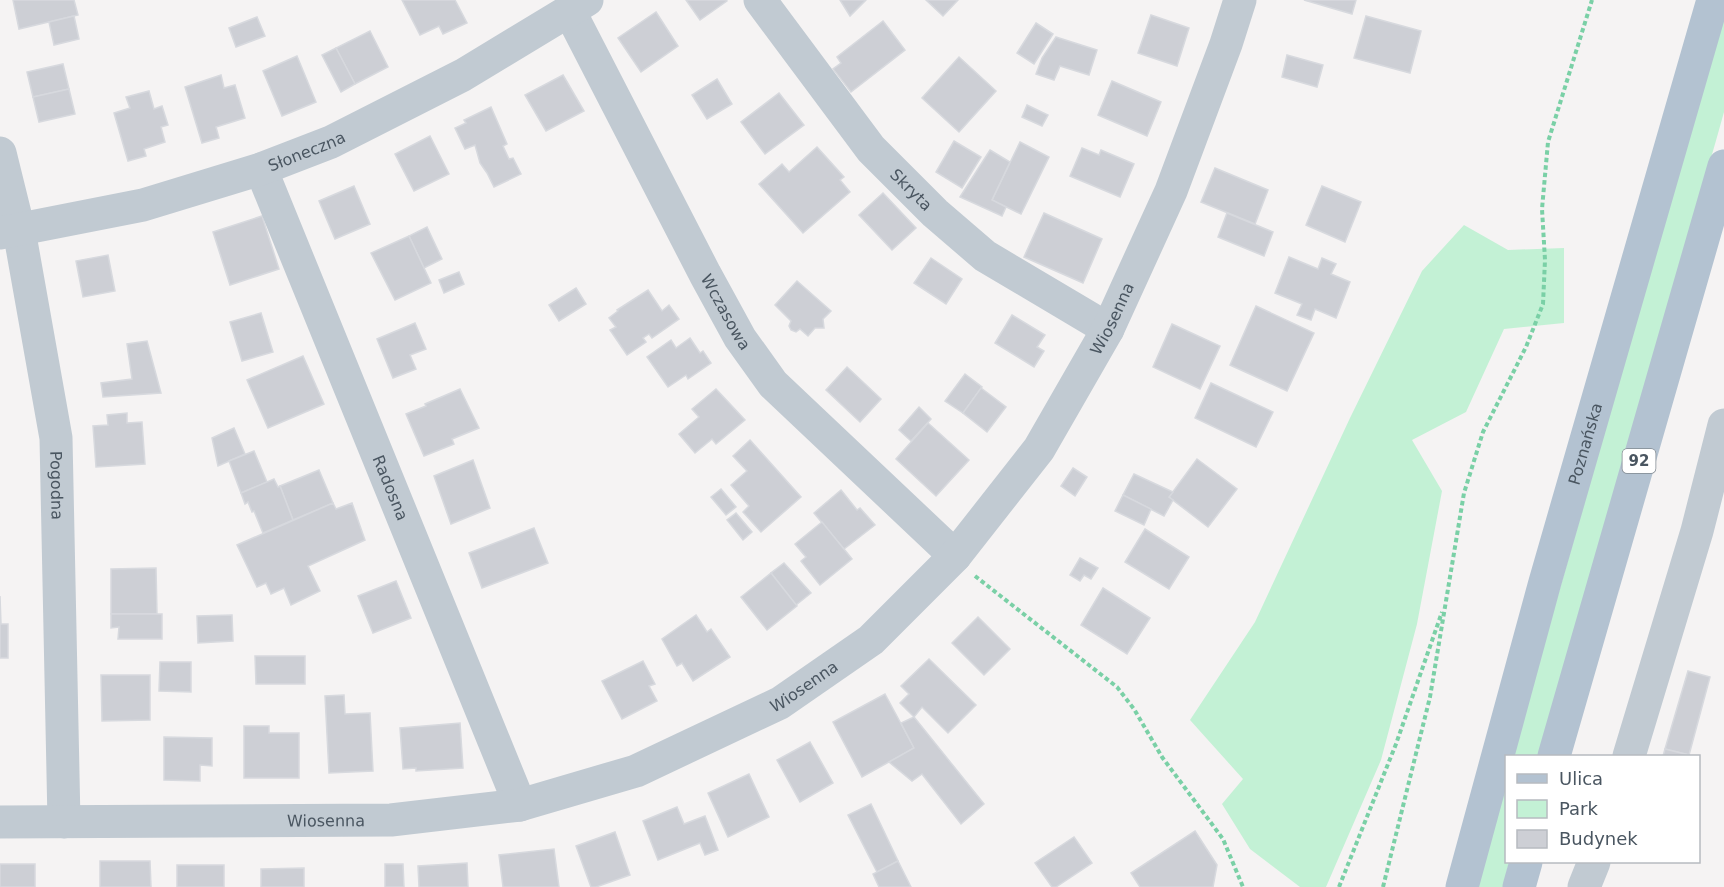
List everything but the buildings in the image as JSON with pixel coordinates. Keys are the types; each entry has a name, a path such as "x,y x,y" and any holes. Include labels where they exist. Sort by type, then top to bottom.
{"main road":[{"name":"Poznańska","path":"1462,887 1545,582 1713,0"},
{"name":"92","path":"1554,755 1724,166"},
{"path":"1519,887 1525,863"}],"street":[{"name":"Skryta","path":"760,0 871,149 935,213 985,256 1108,329"},
{"name":"Wiosenna","path":"0,822 391,820 520,805 636,771 780,703 871,640 962,563 1039,449 1108,329 1171,190 1226,44 1240,0"},
{"name":"Słoneczna","path":"9,232 142,205 261,169 331,142 463,75 579,6"},
{"name":"Wczasowa","path":"579,6 705,274 740,338 773,384 962,563"},
{"name":"Pogodna","path":"0,153 9,232 57,438 64,822"},
{"name":"Radosna","path":"261,169 520,805"},
{"path":"1629,755 1697,531 1724,425"},
{"path":"1584,887 1593,863"}],"path":[{"path":"1383,887 1430,697 1464,493 1483,432 1526,347 1543,304 1545,260 1542,209 1548,142 1592,0"},
{"path":"962,563 994,592 1117,687 1134,709 1162,757 1223,839 1243,887"},
{"path":"1339,887 1396,744 1445,603"}],"green space":[{"path":"1724,14 1724,112 1715,144 1538,755 1512,755"},
{"path":"1464,225 1508,250 1564,248 1564,323 1504,329 1466,412 1412,440 1442,491 1417,624 1381,760 1326,887 1300,887 1250,849 1222,804 1243,779 1190,720 1255,622 1350,418 1422,271"},
{"path":"1505,780 1505,863 1509,863 1503,887 1478,887"}]}
